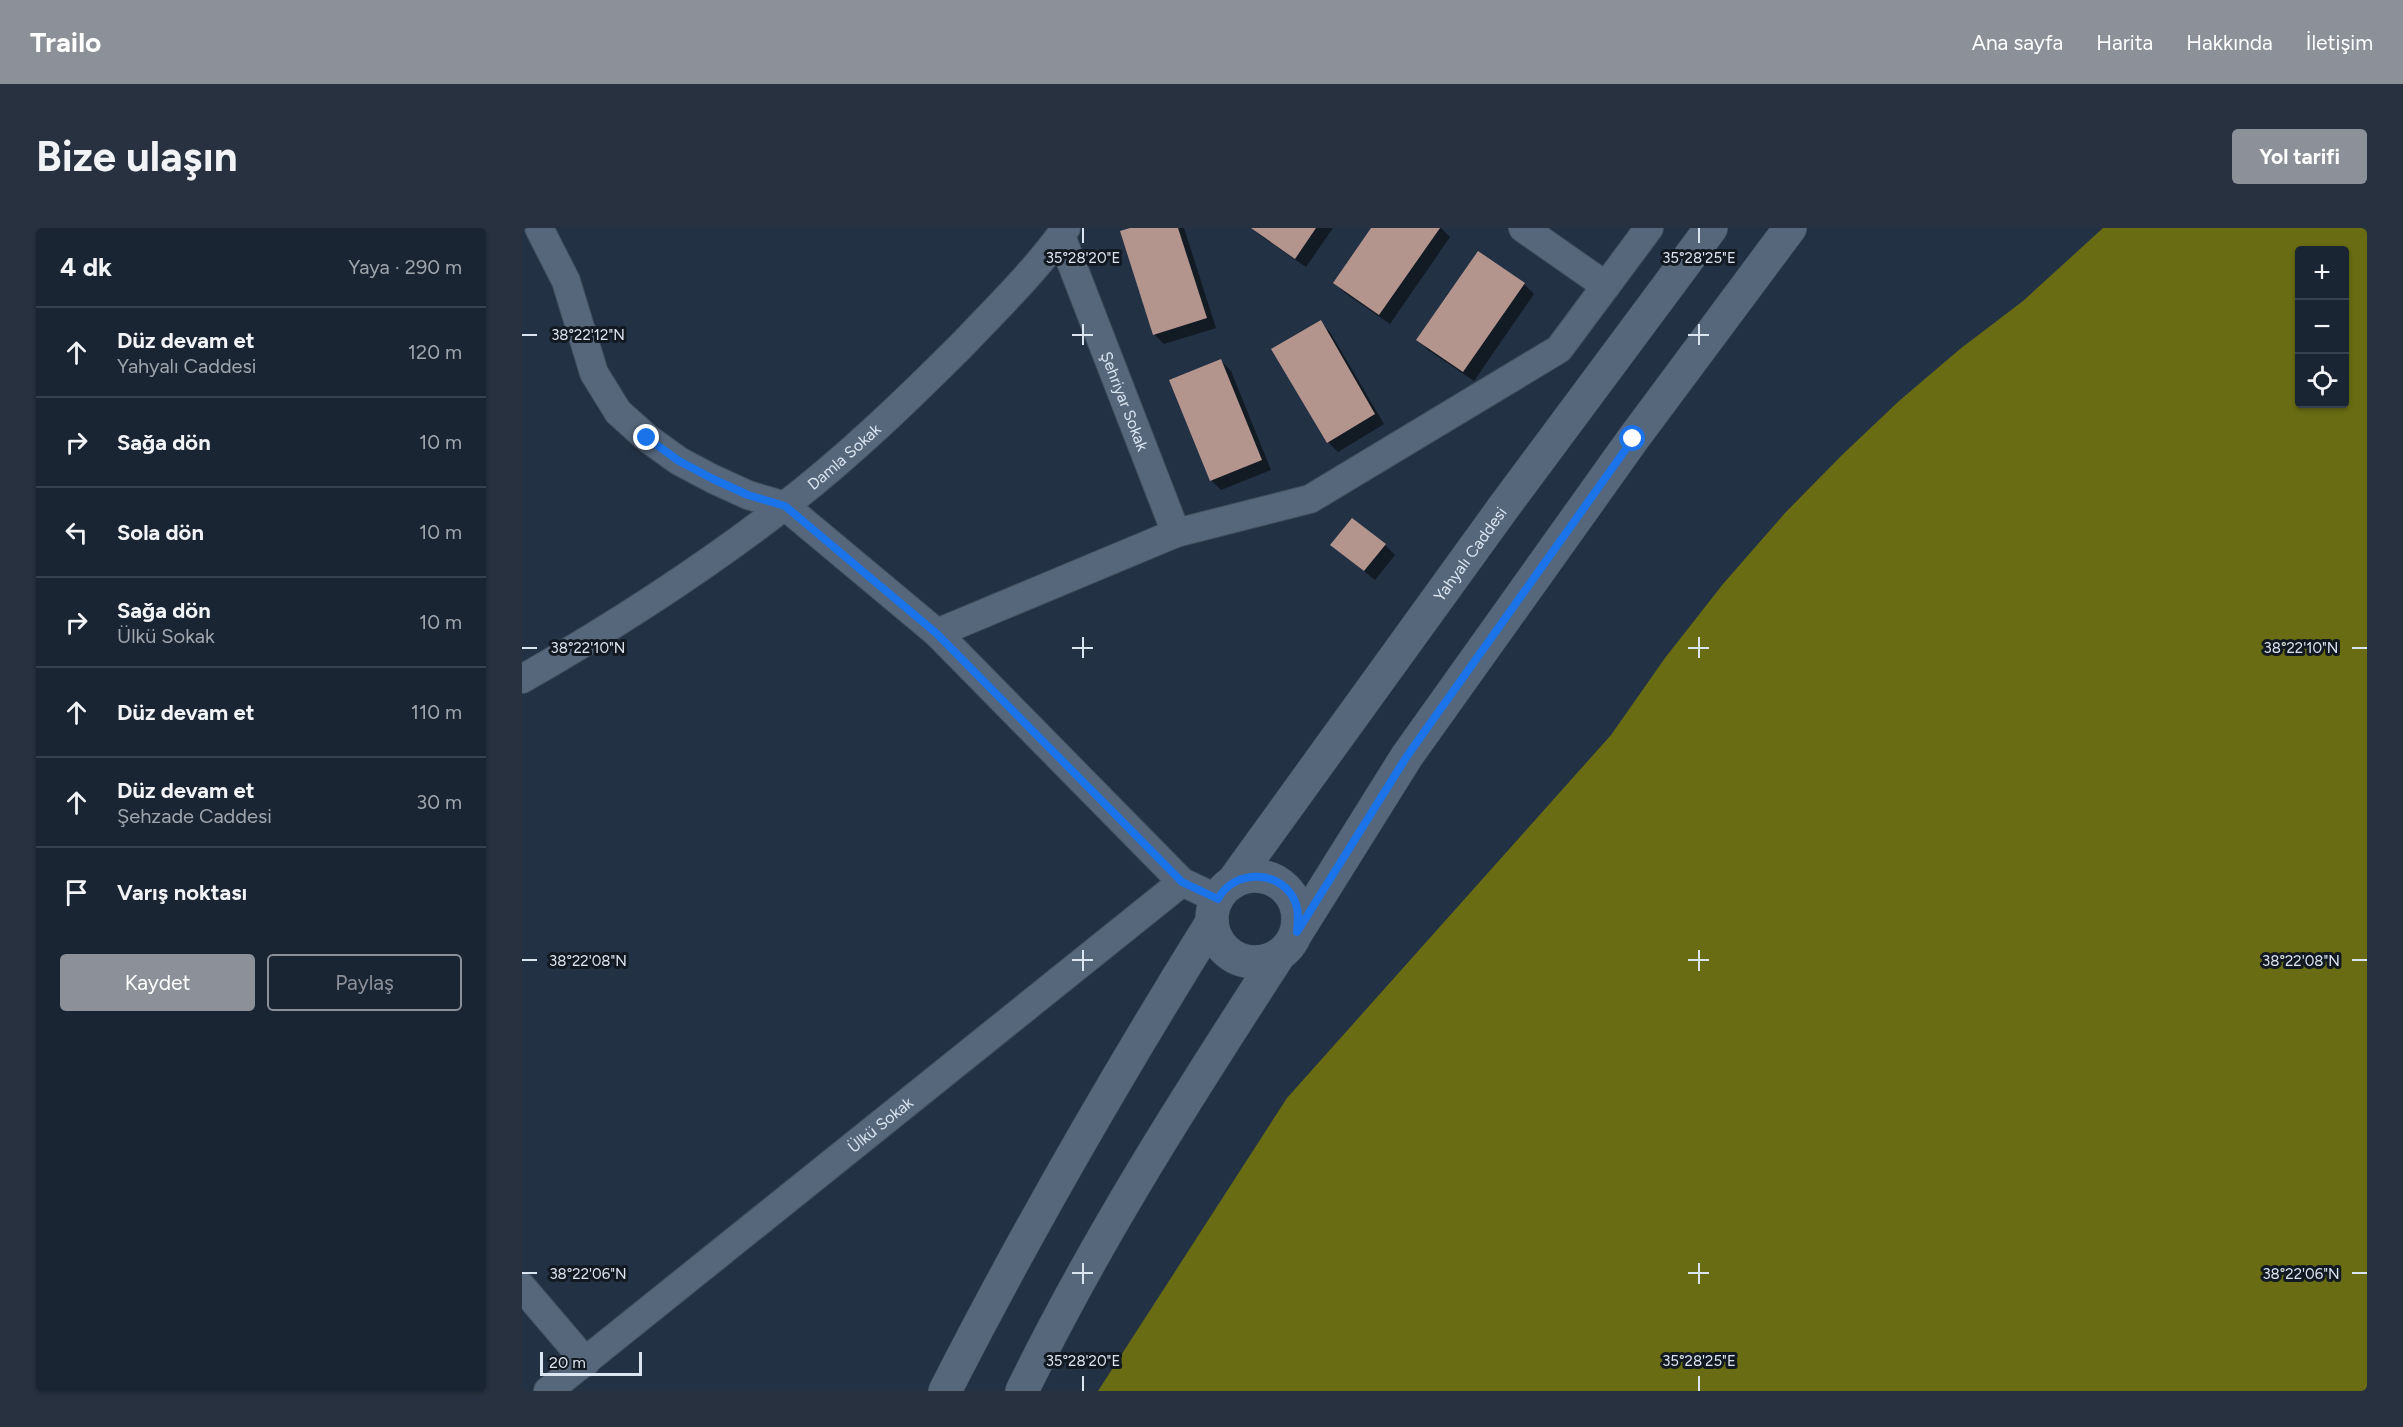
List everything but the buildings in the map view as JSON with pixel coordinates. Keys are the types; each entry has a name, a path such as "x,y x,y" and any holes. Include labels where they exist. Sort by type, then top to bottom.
{"main road":[{"name":"Yahyalı Caddesi","path":"945,1391 988,1306 1059,1176 1220,901 1503,508 1711,228"},
{"path":"1022,1391 1061,1311 1175,1116 1288,944 1407,756 1633,439 1790,228"},
{"path":"1261,876 1275,880 1287,889 1296,902 1299,917 1288,944 1266,962 1250,962 1236,958 1224,949 1215,936 1220,901 1246,877 1261,876"}],"street":[{"path":"539,228 566,281 594,373 618,412 647,438 679,461 748,495 785,506 936,633 1182,882 1220,901"},
{"path":"1523,228 1606,286"},
{"path":"936,633 1176,533 1310,499 1559,349 1649,228"},
{"name":"Damla Sokak","path":"522,679 658,597 785,506 869,434 936,371 1000,305 1064,232"},
{"name":"Şehriyar Sokak","path":"1064,232 1176,533"},
{"name":"Ülkü Sokak","path":"548,1391 1182,882"},
{"path":"522,1287 586,1362"}],"shaded area":[{"path":"2103,228 2367,228 2367,1391 1098,1391 1287,1098 1611,735 1665,658 1723,584 1785,513 1899,401 1960,349 2023,301"}],"route":[{"path":"647,438 679,461 713,479 748,495 785,506 936,633 1182,882 1218,899 1232,883 1246,877 1261,876 1275,880 1287,889 1296,902 1299,917 1297,932 1407,756 1633,439"}]}
